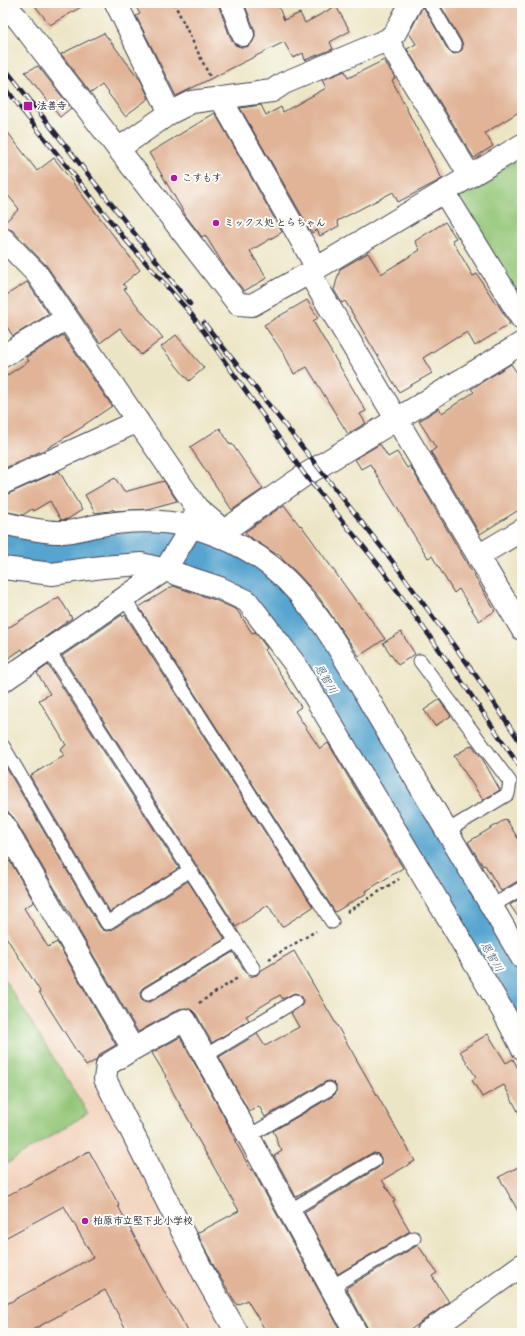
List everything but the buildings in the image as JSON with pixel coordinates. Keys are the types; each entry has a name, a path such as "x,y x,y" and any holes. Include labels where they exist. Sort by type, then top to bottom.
{"street":[{"path":"3,3 18,19 238,304 252,305 313,271 522,145"},
{"path":"116,3 170,113"},
{"path":"231,3 243,35"},
{"path":"118,149 170,113 192,102 272,91 284,83 387,40 395,33 411,3"},
{"path":"387,40 470,176"},
{"path":"221,99 313,271 397,419 522,629"},
{"path":"444,192 522,319"},
{"path":"3,239 38,274 138,421 192,523"},
{"path":"3,356 67,318"},
{"path":"231,538 305,475 522,343"},
{"path":"3,483 138,421"},
{"path":"3,523 34,529 62,532 145,520 192,523 214,534 231,538 272,567 296,590 328,633 447,830 522,958"},
{"path":"3,681 49,651 165,570 192,523"},
{"path":"478,556 522,530"},
{"path":"3,568 52,574 102,567 141,564 165,570 220,588 247,601 295,664 504,1013 522,1048"},
{"path":"3,824 9,849 133,1049"},
{"path":"237,1333 206,1278 105,1079 107,1065 185,1020 356,1333"},
{"path":"427,1333 522,1265"}],"lane":[{"path":"430,3 455,46"},
{"path":"124,598 332,922"},
{"path":"49,651 253,968"},
{"path":"420,660 510,782 508,794 447,830"},
{"path":"3,746 106,923 190,870"},
{"path":"492,906 522,888"},
{"path":"148,994 236,942"},
{"path":"205,1056 295,1001"},
{"path":"249,1136 329,1089"},
{"path":"290,1211 374,1161"},
{"path":"331,1287 414,1238"}],"path":[{"path":"174,3 221,99"},
{"path":"185,1020 186,1011 253,968 332,922 417,866"}],"shaded area":[{"name":"柏原市立堅下北小学校","path":"3,942 109,1109 225,1333 3,1333"}],"green space":[{"path":"522,156 522,304 456,197"},
{"path":"3,977 88,1113 3,1166"}],"waterway":[{"name":"恩智川","path":"3,549 67,553 129,543 191,550 234,564 267,594 302,640 410,817 522,1008"}],"railway":[{"path":"3,66 190,304"},
{"path":"3,84 124,238 192,315 305,475 381,568 465,686 522,770"},
{"path":"204,323 390,558 477,677 522,745"}],"place":[{"name":"法善寺","path":"28,106"},
{"name":"こすもす","path":"174,178"},
{"name":"ミックス処 とらちゃん","path":"216,223"},
{"name":"柏原市立堅下北小学校","path":"85,1221"}]}
